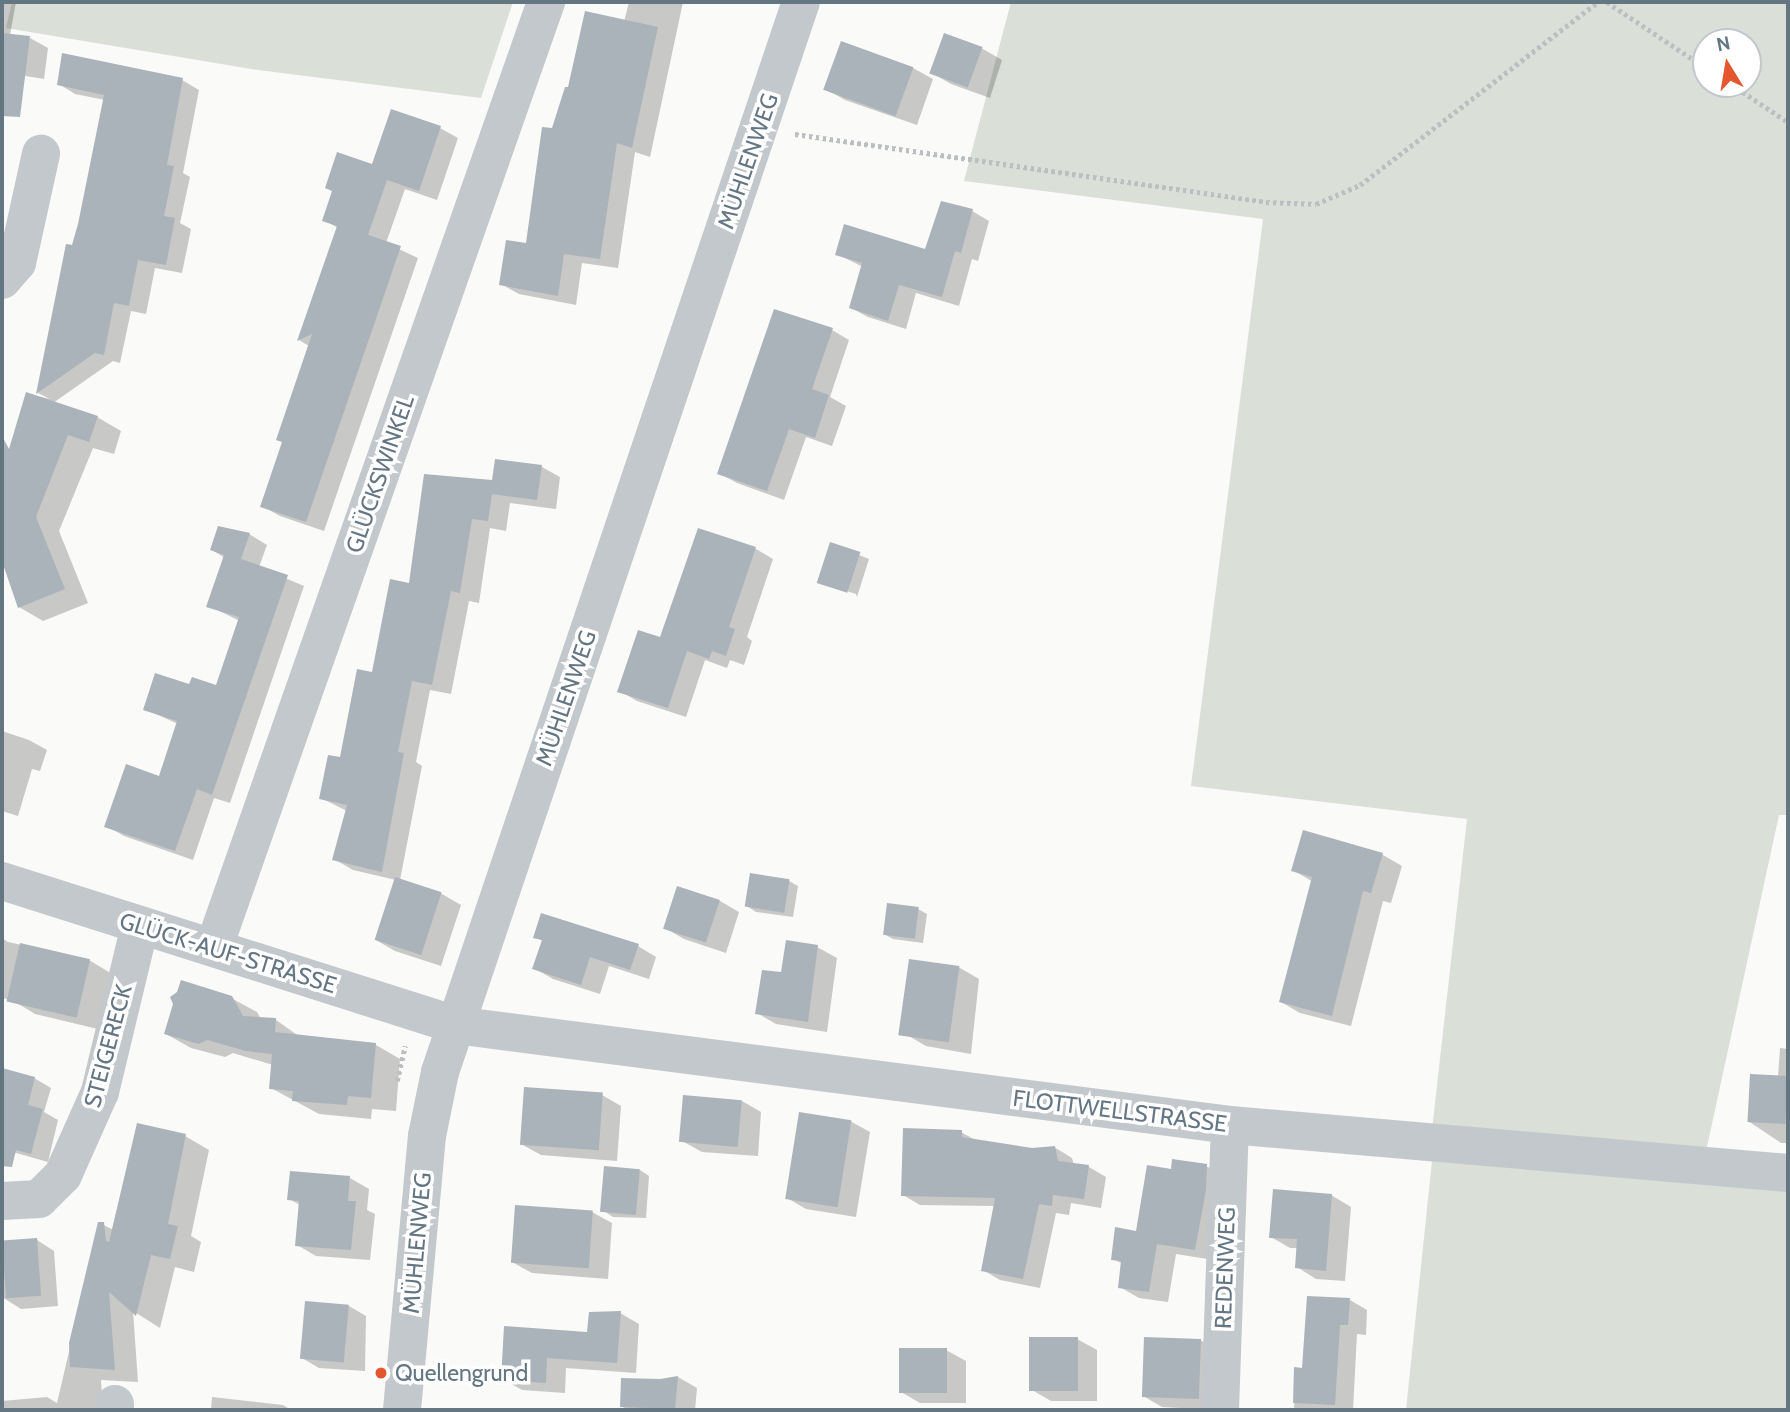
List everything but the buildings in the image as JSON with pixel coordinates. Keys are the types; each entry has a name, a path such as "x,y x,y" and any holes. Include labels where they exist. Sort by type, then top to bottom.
{"street":[{"name":"GLÜCKSWINKEL","path":"214,947 545,2"},
{"name":"MÜHLENWEG","path":"402,1410 427,1136 440,1072 801,2"},
{"path":"2,280 18,263 41,154"},
{"name":"GLÜCK-AUF-STRASSE","path":"2,881 455,1026"},
{"name":"STEIGERECK","path":"2,1201 38,1199 63,1175 100,1091 140,926"},
{"name":"FLOTTWELLSTRASSE","path":"455,1026 1230,1125 1788,1173"},
{"name":"REDENWEG","path":"1220,1410 1230,1125"}],"path":[{"path":"759,128 1266,202 1316,204 1360,185 1598,2"},
{"path":"1607,2 1692,59"},
{"path":"1752,98 1788,122"}],"shaded area":[{"path":"12,2 513,2 481,98 258,70 6,28"},
{"path":"1011,2 1788,2 1788,815 1779,815 1705,1156 1432,1130 1467,819 1191,786 1263,219 964,181"},
{"path":"1432,1161 1788,1189 1788,1410 1406,1410"}],"place":[{"name":"Quellengrund","path":"381,1373"}]}
